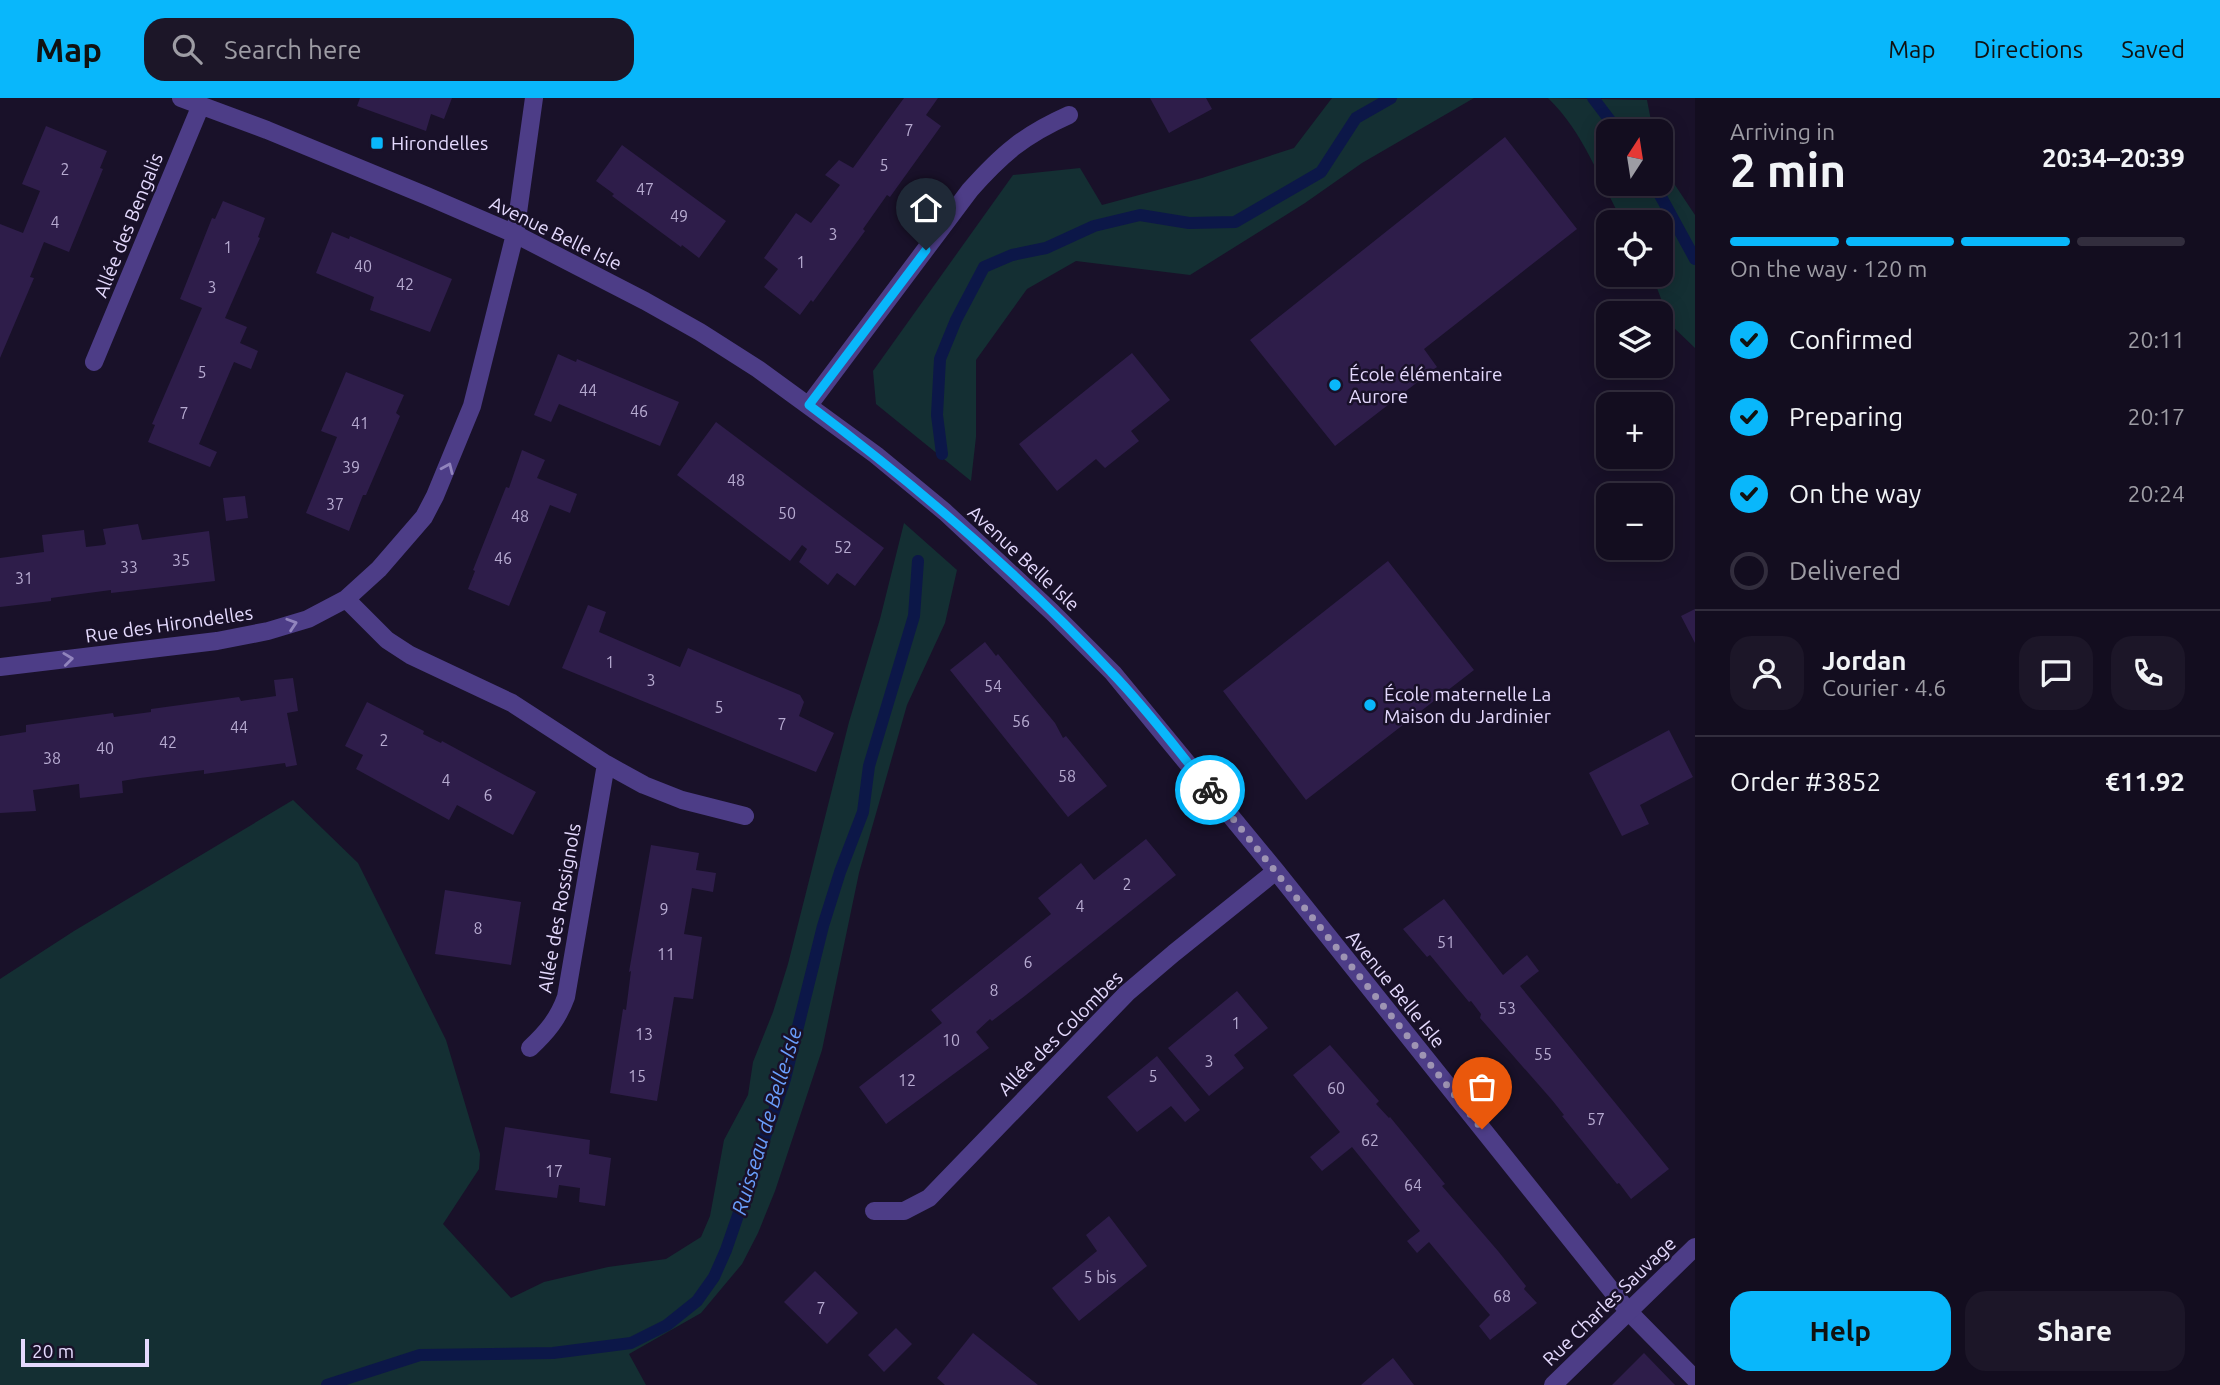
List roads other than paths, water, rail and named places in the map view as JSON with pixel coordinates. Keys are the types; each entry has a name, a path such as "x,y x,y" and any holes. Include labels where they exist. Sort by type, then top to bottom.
{"street":[{"name":"Avenue Belle Isle","path":"181,98 290,139 514,234 614,284 701,332 809,405 945,512 1113,673 1628,1311 1695,1379"},
{"name":"Rue des Hirondelles","path":"0,667 217,641 268,631 308,619 346,599 379,569 410,535 435,496 472,406 514,234 534,98"},
{"name":"Allée des Bengalis","path":"94,362 201,104"},
{"path":"809,405 970,190 1014,145 1040,128 1069,115"},
{"path":"346,599 387,640 410,655 512,702 606,764 644,785 682,800 745,816"},
{"name":"Allée des Rossignols","path":"530,1048 560,1015 566,997 606,764"},
{"name":"Allée des Colombes","path":"874,1211 904,1210 929,1198 1128,993 1276,872"},
{"name":"Rue Charles Sauvage","path":"1553,1385 1695,1247"}],"waterway":[{"path":"942,454 937,415 940,359 956,320 984,267 1012,255 1046,248 1094,226 1140,215 1189,223 1235,222 1321,172 1356,118 1391,98"},
{"path":"1593,98 1609,119"},
{"path":"1661,196 1695,259"},
{"name":"Ruisseau de Belle-Isle","path":"327,1385 420,1355 553,1353 631,1343 667,1325 697,1301 714,1277 726,1250 785,1079 823,926 863,812 869,766 914,616 918,561"}],"place":[{"name":"Hirondelles","path":"377,143"},
{"name":"École élémentaire Aurore","path":"1335,385"},
{"name":"École maternelle La Maison du Jardinier","path":"1370,705"}]}
